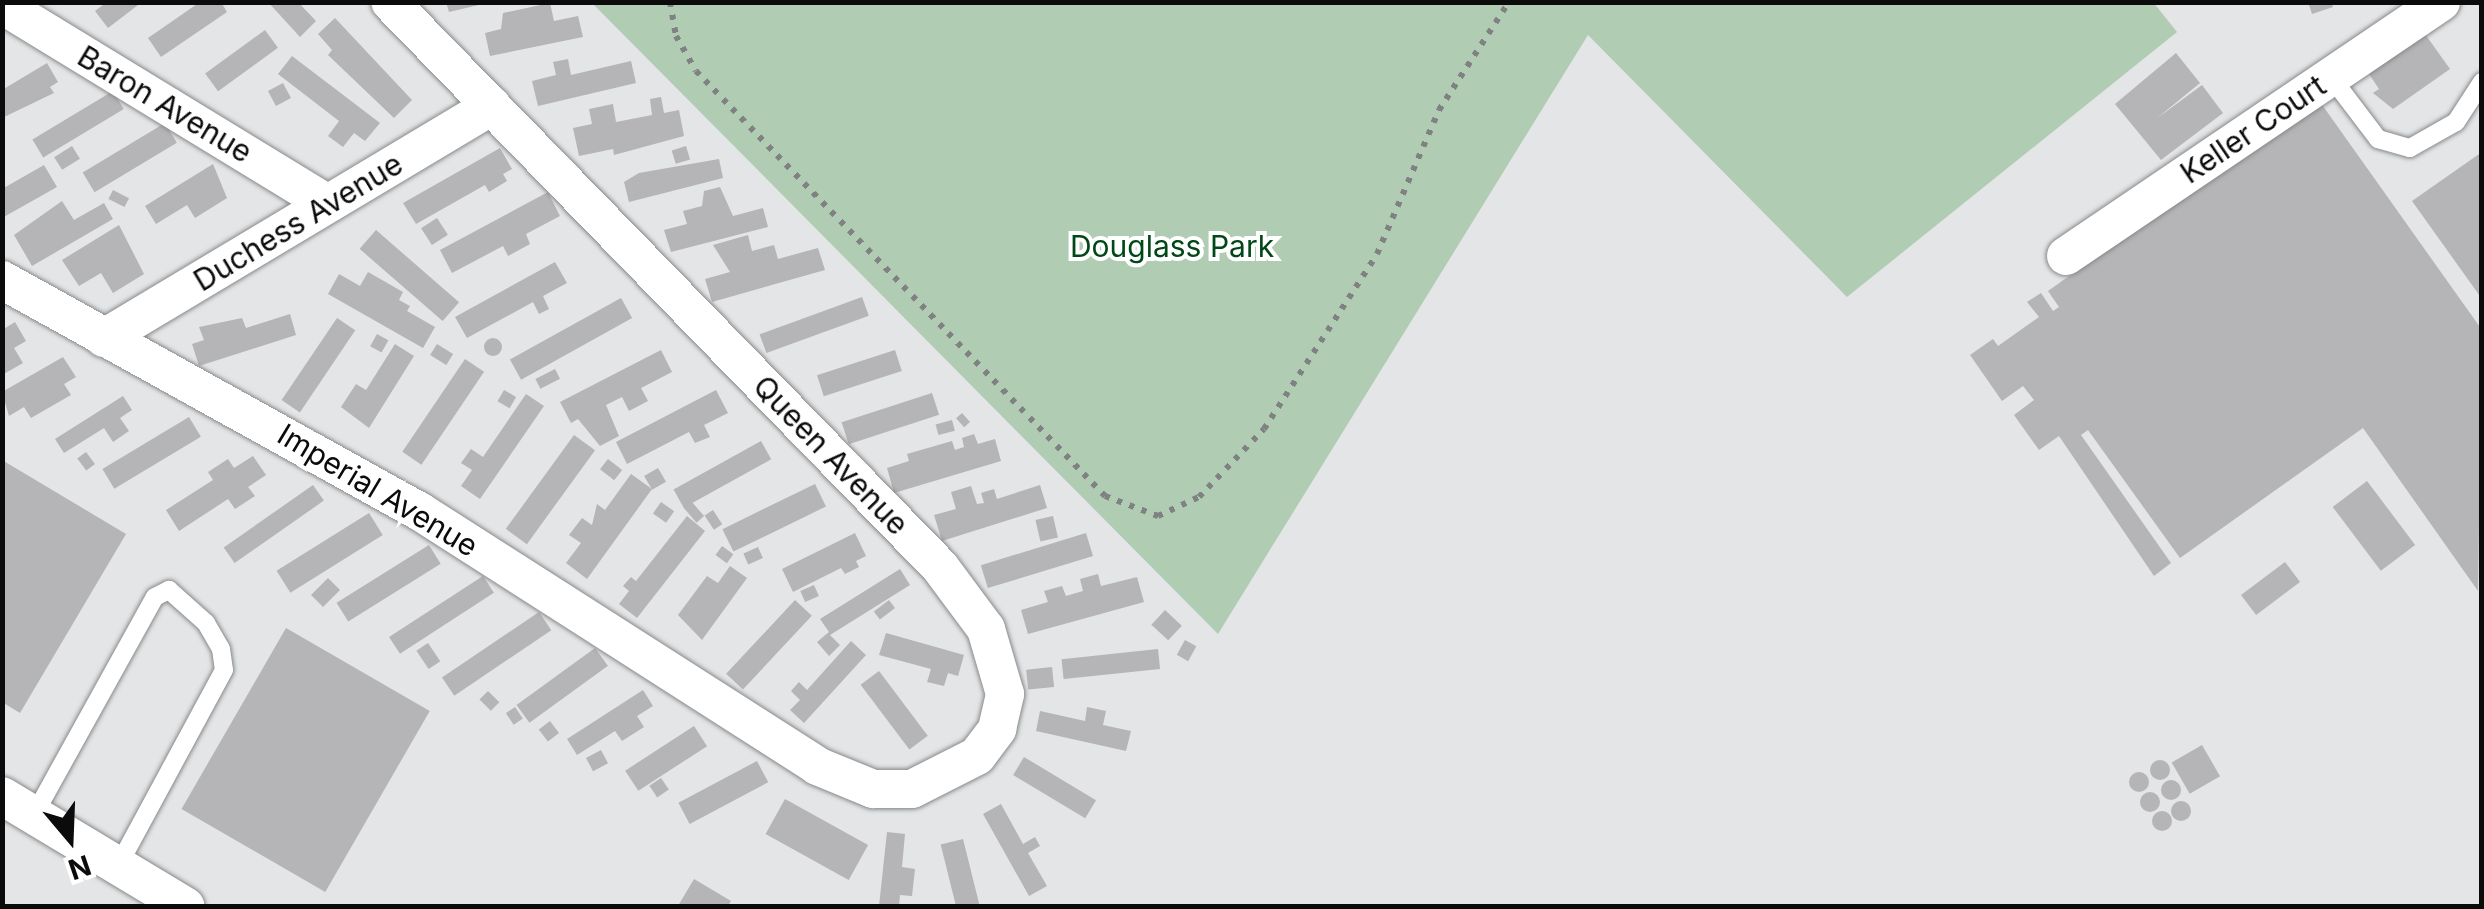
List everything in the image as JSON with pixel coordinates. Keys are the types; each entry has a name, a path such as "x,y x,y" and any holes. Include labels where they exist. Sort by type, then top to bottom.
{"street":[{"name":"Queen Avenue","path":"390,2 940,567 986,629 1005,694 997,729 978,756 912,789 874,789 817,766 743,719"},
{"name":"Keller Court","path":"2066,256 2441,2"},
{"name":"Baron Avenue","path":"2,5 327,203"},
{"name":"Duchess Avenue","path":"104,338 492,106"},
{"name":"Imperial Avenue","path":"2,280 404,502 743,719"},
{"path":"18,806 185,906"}],"lane":[{"path":"2332,76 2378,139 2410,148 2456,122 2482,82"},
{"path":"18,806 154,597 169,590 206,623 222,648 224,670 118,866"}],"path":[{"path":"670,2 676,36 696,72 1105,496 1158,516 1200,498 1264,429 1377,254 1439,110 1509,2"}],"green space":[{"name":"Douglass Park","path":"2153,2 2177,32 1847,297 1588,35 1218,634 592,3"}],"building":[{"path":"107,2 142,2 108,28 95,11"},
{"path":"200,2 221,2 227,12 161,57 148,38"},
{"path":"268,2 298,2 316,21 300,37"},
{"path":"446,2 483,2 483,4 449,12"},
{"path":"2308,2 2331,2 2333,7 2312,14"},
{"path":"550,3 554,21 578,16 583,37 490,56 485,33 501,29 503,13"},
{"path":"335,18 412,100 394,118 328,55 332,50 318,34"},
{"path":"265,30 278,48 218,91 205,73"},
{"path":"2425,34 2450,69 2393,109 2373,93 2379,89 2369,74"},
{"path":"2176,53 2200,83 2156,119 2202,85 2223,113 2161,160 2115,104"},
{"path":"292,56 380,123 365,141 354,133 343,147 328,136 339,121 278,74"},
{"path":"568,59 571,75 631,61 636,83 538,106 532,81 556,75 553,62"},
{"path":"47,63 58,82 50,87 54,93 2,118 2,90"},
{"path":"283,83 291,98 276,106 268,91"},
{"path":"113,91 124,109 43,157 32,139"},
{"path":"661,97 664,113 679,110 684,136 614,155 613,149 579,156 573,128 592,124 589,109 613,104 616,122 652,115 650,99"},
{"path":"2318,99 2482,330 2478,591 2363,428 2180,558 2088,430 2081,435 2171,563 2154,576 2059,436 2039,450 2014,415 2034,400 2023,386 2002,401 1970,355 1993,339 1998,346 2039,317 2027,302 2041,293 2053,311 2059,307 2048,291"},
{"path":"165,123 177,143 95,192 83,172"},
{"path":"72,146 80,159 62,170 54,157"},
{"path":"686,146 690,159 676,164 672,150"},
{"path":"500,148 512,169 503,174 507,181 489,192 485,185 416,224 403,203"},
{"path":"2482,152 2482,299 2412,201"},
{"path":"719,159 723,178 629,202 624,182 639,173"},
{"path":"213,164 227,198 195,218 187,205 156,224 145,206"},
{"path":"44,165 57,187 2,218 2,189"},
{"path":"720,187 733,216 763,208 768,227 671,252 664,230 687,224 683,211 702,206 704,191"},
{"path":"113,190 129,198 124,207 108,199"},
{"path":"548,192 560,216 526,234 530,244 508,256 503,246 452,273 440,250"},
{"path":"62,201 74,220 104,203 113,219 32,266 14,235"},
{"path":"437,218 448,235 432,245 421,228"},
{"path":"119,225 144,274 113,293 101,273 79,286 62,260"},
{"path":"376,230 459,302 443,321 360,249"},
{"path":"748,235 752,251 774,245 778,259 818,248 825,270 712,302 705,279 730,272 713,245"},
{"path":"555,262 567,283 543,296 549,309 539,314 533,302 467,338 455,317"},
{"path":"368,272 403,292 399,300 410,306 407,311 435,327 423,348 328,294 339,274 360,286"},
{"path":"862,297 869,316 766,353 760,334"},
{"path":"621,298 632,318 521,380 510,360"},
{"path":"290,314 296,335 199,366 192,344 204,340 199,327 242,318 246,328"},
{"path":"337,318 355,330 300,412 282,400"},
{"path":"15,322 26,341 14,348 23,363 2,375 2,330"},
{"path":"377,334 388,340 382,353 370,346"},
{"path":"493,338 500,340 500,354 493,356 486,354 484,347 486,340"},
{"path":"395,344 414,356 369,428 341,407 356,384 366,390"},
{"path":"437,344 453,354 446,365 430,355"},
{"path":"661,350 672,372 641,388 648,401 629,411 622,397 606,405 619,436 600,446 578,419 571,423 560,402"},
{"path":"895,350 902,371 824,396 817,375"},
{"path":"63,357 76,377 64,384 71,395 31,418 24,407 9,416 2,392"},
{"path":"465,359 484,372 421,465 402,452"},
{"path":"555,369 560,379 540,389 535,379"},
{"path":"504,390 516,397 510,408 498,401"},
{"path":"716,390 728,413 704,425 710,437 695,443 689,432 627,464 616,442"},
{"path":"932,393 939,415 849,444 842,422"},
{"path":"526,394 544,406 480,499 461,486 472,470 461,463 471,449 483,457"},
{"path":"123,396 132,410 120,418 129,431 113,442 104,428 64,453 55,439"},
{"path":"962,413 970,422 964,427 956,418"},
{"path":"189,417 201,437 114,489 102,469"},
{"path":"952,420 955,431 938,435 936,424"},
{"path":"974,434 978,444 995,439 1001,461 894,493 887,468 909,461 907,454 952,441 955,450 964,447 962,438"},
{"path":"574,435 595,450 527,544 506,529"},
{"path":"761,441 771,459 684,508 674,489"},
{"path":"86,452 95,464 86,471 77,459"},
{"path":"253,456 266,475 248,487 255,496 235,509 228,499 179,531 166,510 213,480 208,472 228,459 234,468"},
{"path":"608,459 622,470 614,480 600,469"},
{"path":"2,460 126,534 20,713 2,702"},
{"path":"658,468 666,482 652,490 644,476"},
{"path":"631,474 652,489 587,579 566,563 581,543 569,535 582,518 592,525 597,504 605,510"},
{"path":"2367,481 2415,545 2381,571 2333,507"},
{"path":"815,484 826,506 733,552 722,529"},
{"path":"313,485 324,501 235,563 224,548"},
{"path":"1040,485 1047,508 942,541 934,515 956,509 951,492 971,486 977,504 984,503 981,493 994,489 997,499"},
{"path":"691,501 704,516 697,523 683,508"},
{"path":"661,502 674,511 666,523 653,513"},
{"path":"713,510 722,524 714,530 705,515"},
{"path":"369,513 383,535 290,593 277,571"},
{"path":"687,516 705,531 637,618 619,604 629,591 623,586 631,577 636,581"},
{"path":"1053,516 1058,537 1040,541 1035,520"},
{"path":"855,533 866,556 856,561 859,567 845,574 841,568 793,592 782,569"},
{"path":"1086,533 1093,556 988,588 981,565"},
{"path":"429,545 441,564 348,621 337,603"},
{"path":"722,546 733,554 727,563 716,555"},
{"path":"758,547 763,558 748,564 743,554"},
{"path":"2285,562 2300,582 2256,615 2241,595"},
{"path":"730,566 747,578 702,640 678,615 707,576 718,583"},
{"path":"900,569 910,585 830,635 840,645 829,656 817,642 829,632 820,619"},
{"path":"1098,574 1101,586 1137,577 1144,602 1028,634 1021,610 1048,602 1044,591 1062,586 1066,596 1083,591 1080,579"},
{"path":"483,576 494,593 400,654 389,637"},
{"path":"328,578 340,590 323,607 311,595"},
{"path":"814,585 819,596 805,602 800,591"},
{"path":"795,600 812,616 743,690 726,674"},
{"path":"889,600 895,608 880,619 874,611"},
{"path":"1165,610 1182,626 1168,640 1151,625"},
{"path":"539,612 551,630 454,696 442,677"},
{"path":"286,628 430,711 325,892 182,809"},
{"path":"886,633 964,655 958,676 948,673 944,686 927,682 931,669 879,655"},
{"path":"1185,640 1196,646 1188,661 1177,655"},
{"path":"851,641 866,655 804,723 790,710 800,700 791,691 799,682 807,690"},
{"path":"428,643 440,661 429,669 416,651"},
{"path":"595,648 608,666 529,723 517,705"},
{"path":"1158,649 1160,669 1064,679 1062,659"},
{"path":"1052,667 1054,687 1028,690 1026,670"},
{"path":"879,671 928,736 909,750 861,685"},
{"path":"643,690 653,706 637,716 644,727 622,741 615,731 577,755 567,739"},
{"path":"488,691 499,702 491,711 480,699"},
{"path":"515,707 523,719 514,725 506,713"},
{"path":"1087,707 1106,711 1103,725 1131,731 1126,751 1036,731 1040,711 1085,721"},
{"path":"550,721 559,733 548,741 539,729"},
{"path":"694,726 707,746 638,791 625,771"},
{"path":"2202,745 2220,776 2190,794 2172,762"},
{"path":"601,750 608,763 593,771 586,758"},
{"path":"1024,757 1096,800 1085,818 1013,775"},
{"path":"2160,760 2170,770 2160,780 2150,770"},
{"path":"757,761 768,782 690,824 678,803"},
{"path":"2139,772 2149,782 2139,792 2129,782"},
{"path":"661,778 669,790 657,797 649,786"},
{"path":"2171,780 2181,790 2171,800 2161,790"},
{"path":"2150,792 2160,802 2150,812 2140,802"},
{"path":"785,799 868,845 849,880 766,834"},
{"path":"2181,801 2191,811 2181,821 2171,811"},
{"path":"1001,804 1023,844 1035,837 1040,846 1028,853 1047,886 1029,896 983,814"},
{"path":"2162,811 2172,821 2162,831 2152,821"},
{"path":"887,832 905,834 902,867 915,869 912,896 900,895 899,906 879,906"},
{"path":"963,839 980,906 956,906 941,845"},
{"path":"694,879 731,901 728,906 678,906"}]}
